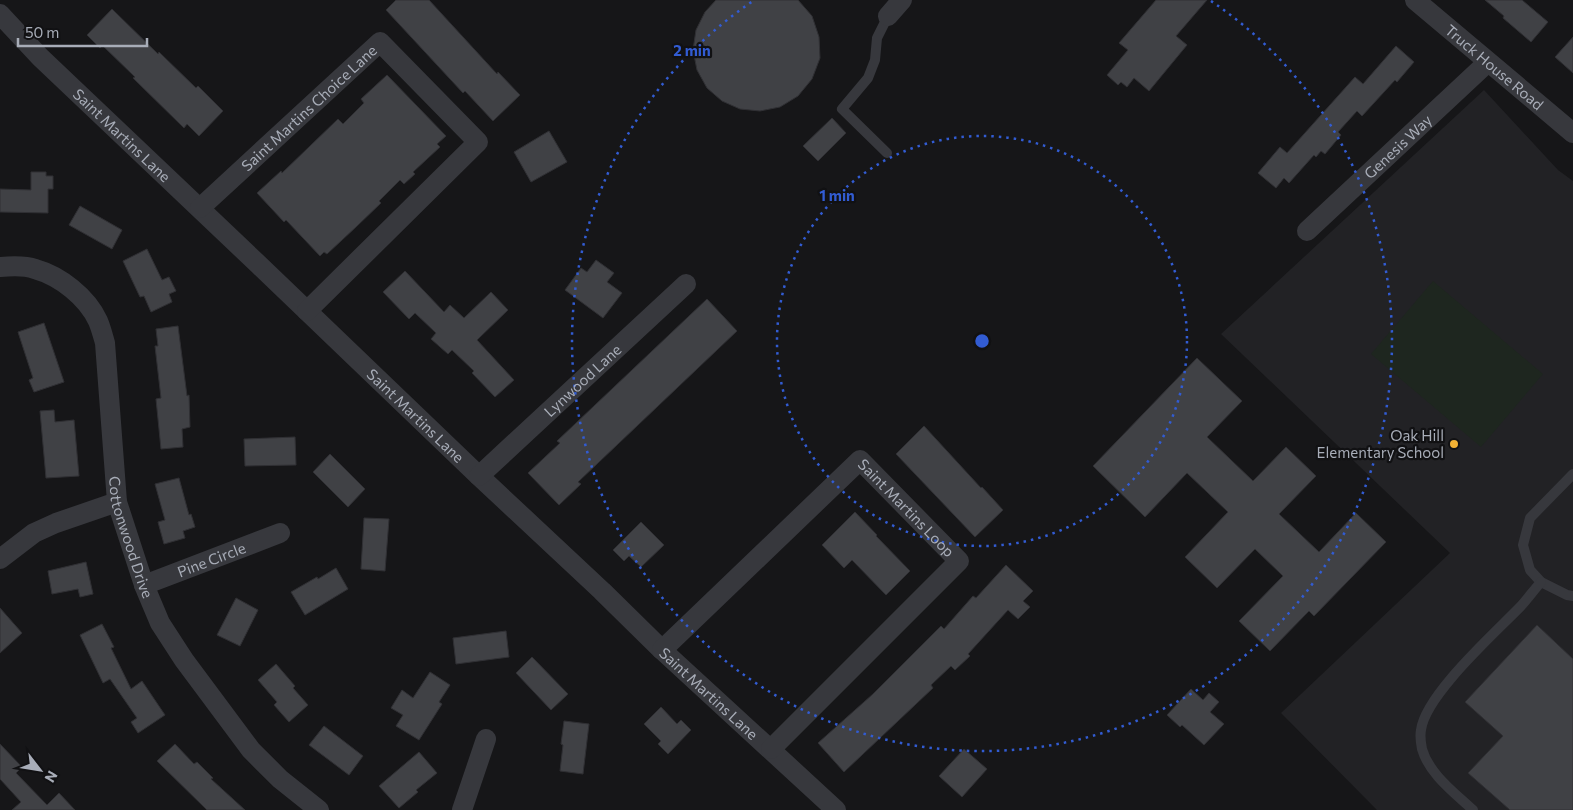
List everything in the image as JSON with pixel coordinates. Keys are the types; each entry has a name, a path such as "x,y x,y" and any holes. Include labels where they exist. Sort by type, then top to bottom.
{"street":[{"path":"888,16 902,0"},
{"name":"Truck House Road","path":"1415,0 1573,133"},
{"name":"Saint Martins Lane","path":"0,14 40,57 479,476 662,650 836,810"},
{"name":"Saint Martins Choice Lane","path":"200,208 380,42 478,142 307,311"},
{"name":"Genesis Way","path":"1307,231 1488,62"},
{"name":"Cottonwood Drive","path":"0,267 10,266 35,269 57,278 84,300 98,322 105,343 116,502 144,585 160,623 184,660 251,750 280,779 319,810"},
{"name":"Lynwood Lane","path":"479,476 686,284"},
{"name":"Saint Martins Loop","path":"662,650 860,460 959,561 771,749"},
{"path":"0,559 34,533 56,523 116,502"},
{"name":"Pine Circle","path":"144,585 280,533"},
{"path":"462,810 486,739"}],"lane":[{"path":"888,16 876,38 875,60 868,78 842,109 888,153"},
{"path":"1573,474 1530,518 1523,545 1530,570 1541,582 1573,596"},
{"path":"1473,810 1446,786 1430,766 1422,749 1421,729 1428,710 1457,672 1541,582"}],"shaded area":[{"name":"Oak Hill Elementary School","path":"1484,90 1558,170 1573,181 1573,810 1377,810 1281,713 1450,553 1221,334"},
{"path":"1433,281 1543,374 1481,447 1371,354"}],"building":[{"path":"396,0 429,0 497,74 498,72 520,95 493,121 465,91 463,93 386,10"},
{"path":"716,0 798,0 812,16 819,37 820,58 812,79 798,96 780,107 760,111 740,109 722,101 707,88 697,70 693,50 696,30 705,12"},
{"path":"1156,0 1207,0 1176,36 1187,45 1149,91 1134,78 1127,87 1121,82 1118,85 1107,75 1128,50 1119,43"},
{"path":"1485,0 1522,0 1548,22 1531,42"},
{"path":"112,9 158,54 159,52 196,88 198,86 223,111 199,136 187,124 184,128 102,45 100,48 87,35"},
{"path":"1573,37 1573,73 1555,57"},
{"path":"1396,46 1414,62 1397,82 1395,80 1362,116 1357,111 1338,132 1341,135 1325,154 1321,151 1316,157 1314,155 1289,183 1284,178 1276,188 1258,173 1280,147 1287,153 1355,77 1363,84"},
{"path":"387,75 446,136 437,144 440,147 413,172 415,174 404,184 400,180 379,201 381,203 356,227 327,254 324,252 320,256 257,193 281,171 282,173 338,119 343,124 364,103 361,99"},
{"path":"832,118 846,133 818,161 803,146"},
{"path":"549,131 567,162 531,182 514,152"},
{"path":"31,172 46,172 46,176 53,176 53,189 48,189 48,213 0,212 0,189 31,190"},
{"path":"80,206 122,230 112,249 69,225"},
{"path":"147,249 162,280 169,277 176,291 169,294 172,302 151,312 144,296 140,297 123,261"},
{"path":"596,260 614,273 607,282 622,293 603,318 565,290 581,268 587,272"},
{"path":"405,271 444,312 450,305 464,318 491,292 508,310 477,340 514,380 495,397 472,373 474,371 452,350 448,354 431,339 436,333 415,313 409,319 383,292"},
{"path":"707,299 737,331 578,482 581,484 559,505 528,473 560,443 557,441"},
{"path":"44,323 64,382 34,392 29,380 33,378 18,332"},
{"path":"178,326 187,396 189,395 190,427 182,429 183,447 161,449 156,399 161,398 155,346 158,346 156,329"},
{"path":"1197,358 1242,401 1207,437 1253,481 1286,447 1316,476 1279,514 1319,552 1356,513 1386,542 1314,616 1309,611 1270,651 1239,621 1283,576 1255,549 1217,588 1185,557 1228,512 1187,473 1145,517 1093,466"},
{"path":"54,410 55,422 74,420 79,476 46,478 40,411"},
{"path":"924,426 1003,510 975,537 896,454"},
{"path":"295,437 296,465 245,466 244,439"},
{"path":"330,454 365,489 348,507 313,472"},
{"path":"179,478 189,515 191,514 195,527 183,531 185,538 164,544 158,522 165,520 155,484"},
{"path":"855,512 910,571 886,595 852,560 844,568 822,545"},
{"path":"364,518 389,519 385,571 361,569"},
{"path":"641,522 664,545 641,567 629,556 624,561 613,550"},
{"path":"86,562 93,594 80,597 78,589 52,594 48,571"},
{"path":"1006,565 1033,591 1023,601 1030,607 1018,619 1008,610 968,654 970,656 955,670 951,666 931,685 933,688 844,772 818,743 873,694 941,626 944,629 973,596 976,598"},
{"path":"336,568 348,589 305,615 291,592"},
{"path":"236,598 258,610 240,646 217,635"},
{"path":"0,608 22,633 0,653"},
{"path":"102,624 114,647 111,648 131,689 142,681 165,715 138,733 131,722 137,718 110,679 103,683 80,635"},
{"path":"1537,625 1573,659 1573,810 1510,810 1468,773 1503,736 1465,702"},
{"path":"506,631 509,657 456,664 453,638"},
{"path":"532,657 568,694 551,710 516,673"},
{"path":"276,664 308,705 289,722 274,705 277,702 258,680"},
{"path":"430,672 450,685 439,702 442,704 419,740 396,726 403,715 391,708 402,690 413,698"},
{"path":"1191,689 1203,700 1209,693 1219,702 1210,712 1224,724 1204,745 1182,725 1180,727 1167,715"},
{"path":"661,707 677,724 681,720 691,730 668,754 658,744 661,741 644,724"},
{"path":"564,721 589,724 583,774 560,771"},
{"path":"324,726 363,756 349,775 309,745"},
{"path":"0,744 22,767 16,773 47,805 59,793 75,810 12,810 21,802 0,779"},
{"path":"175,744 194,764 197,762 213,778 211,779 245,810 207,810 157,761"},
{"path":"964,749 987,769 962,797 939,776"},
{"path":"419,752 437,773 416,790 418,792 399,808 379,786"}],"place":[{"name":"Oak Hill Elementary School","path":"1454,444"}]}
